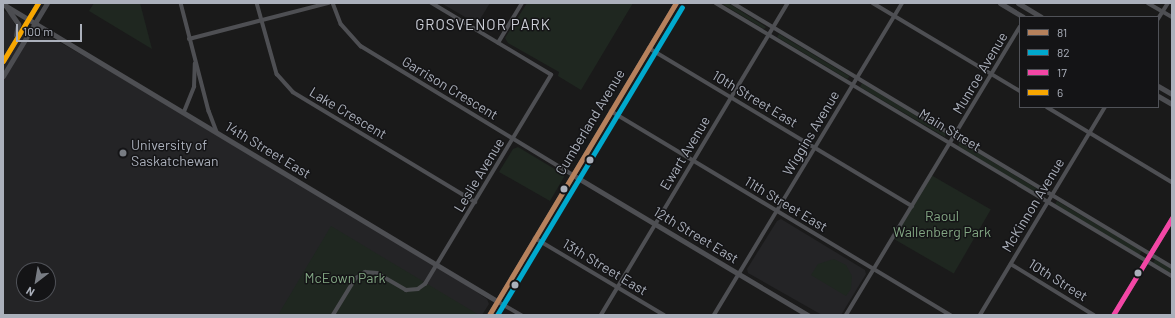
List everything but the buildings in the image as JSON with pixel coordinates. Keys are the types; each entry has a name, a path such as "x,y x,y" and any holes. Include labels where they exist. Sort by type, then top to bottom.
{"main road":[{"path":"4,59 38,3"},
{"path":"3,76 47,3"},
{"name":"Cumberland Avenue","path":"489,315 676,3"},
{"path":"1000,3 1022,16"},
{"path":"1018,3 1039,16"},
{"path":"4,5 18,24 4,59"},
{"path":"1159,87 1172,94"},
{"path":"1159,97 1172,104"},
{"path":"1113,315 1172,218"}],"street":[{"path":"181,3 189,39 217,132"},
{"name":"Lake Crescent","path":"257,3 277,74 293,92 475,202"},
{"path":"189,39 328,3"},
{"name":"Garrison Crescent","path":"333,3 341,24 361,46 573,175"},
{"path":"431,3 498,43 522,3"},
{"name":"Main Street","path":"716,3 1172,276"},
{"name":"Main Street","path":"733,3 1172,267"},
{"name":"Ewart Avenue","path":"601,315 788,3"},
{"path":"873,3 1019,90"},
{"name":"Wiggins Avenue","path":"714,315 902,3"},
{"path":"1013,11 1018,3"},
{"path":"1148,3 1172,17"},
{"path":"1159,17 1168,3"},
{"name":"14th Street East","path":"4,5 521,315"},
{"name":"Munroe Avenue","path":"846,315 1019,28"},
{"name":"Leslie Avenue","path":"333,315 355,279 362,273 374,272 402,289 412,290 423,286 437,265 551,75 498,43"},
{"name":"10th Street East","path":"649,48 912,206"},
{"path":"184,112 194,87 195,59"},
{"path":"1049,108 1172,182"},
{"name":"McKinnon Avenue","path":"980,315 1104,108"},
{"name":"11th Street East","path":"611,111 950,315"},
{"name":"12th Street East","path":"573,175 808,315"},
{"name":"13th Street East","path":"535,238 664,315"},
{"name":"10th Street","path":"1011,264 1094,315"}],"shaded area":[{"path":"441,3 490,3 477,24"},
{"name":"University of Saskatchewan","path":"3,10 10,15 16,27 33,35 38,32 43,33 184,112 441,268 487,299 489,304 482,315 3,315"},
{"path":"781,219 865,270 866,274 841,315 822,315 748,273 747,269 777,221"}],"green space":[{"path":"94,3 140,3 152,49 89,11"},
{"name":"GROSVENOR PARK","path":"527,3 633,3 581,90 558,76 559,72 508,43 505,38"},
{"path":"721,3 728,3 766,27 764,29"},
{"path":"779,34 849,77 847,79 777,37"},
{"path":"862,83 946,134 945,137 860,87"},
{"path":"960,142 1044,193 1044,195 1041,196 958,146"},
{"path":"518,147 563,174 564,177 550,201 499,172 513,149"},
{"name":"Raoul Wallenberg Park","path":"931,175 991,210 954,274 894,239"},
{"path":"1057,201 1142,251 1139,255 1055,204"},
{"name":"McEown Park","path":"331,226 479,315 278,315"},
{"path":"1156,258 1172,269 1172,274 1153,263"},
{"path":"834,259 846,265 852,276 851,289 846,296 811,275 818,264"}],"transit line":[{"name":"6","path":"3,61 38,3"},
{"name":"81","path":"489,315 676,3"},
{"name":"82","path":"497,315 682,7"},
{"name":"17","path":"1113,315 1172,218"}],"place":[{"name":"University of Saskatchewan","path":"123,153"}],"district":[{"name":"GROSVENOR PARK","path":"483,25"}]}
